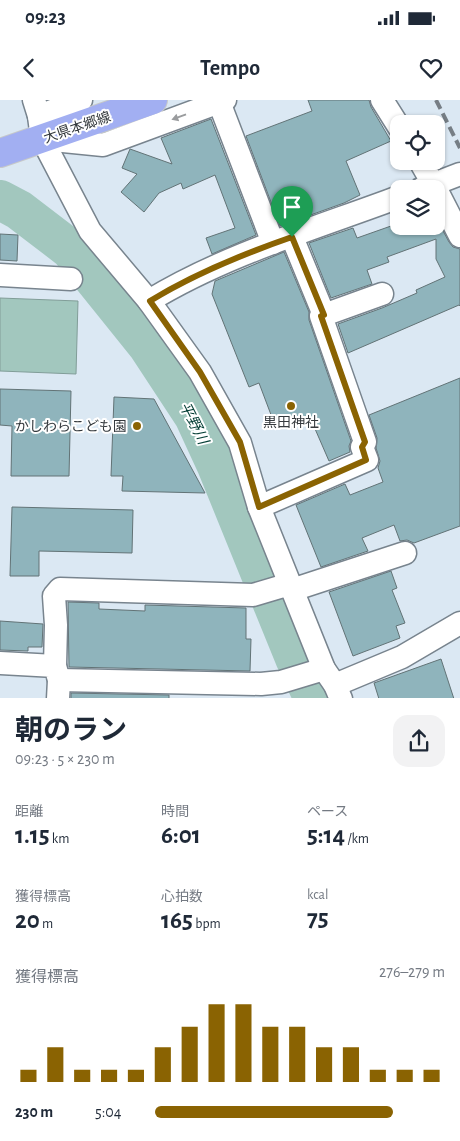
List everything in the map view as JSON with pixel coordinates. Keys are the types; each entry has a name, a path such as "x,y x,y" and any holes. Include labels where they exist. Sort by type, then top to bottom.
{"highway":[{"name":"大県本郷線","path":"0,153 38,118 153,100"}],"street":[{"path":"38,118 81,100"},
{"path":"382,100 391,115"},
{"path":"38,118 102,145 222,101 283,240 324,315"},
{"path":"38,118 90,231 150,301 200,372 240,442 286,588 321,681"},
{"path":"445,182 460,174"},
{"path":"150,301 183,282 283,240 390,200"},
{"path":"445,210 460,236"},
{"path":"0,275 71,279"},
{"path":"259,507 366,460 362,447 365,442 321,316 382,294"},
{"path":"57,681 54,596 60,589 253,595 286,588 405,553"},
{"path":"0,663 57,681 262,691 282,682 321,681 402,657 460,623"}],"shaded area":[{"path":"0,298 78,301 76,374 0,371"}],"building":[{"path":"308,100 369,100 390,141 346,161 360,195 344,203 280,226 246,136 312,111"},
{"path":"211,119 256,235 212,254 206,238 235,228 215,175 183,189 181,183 159,193 144,212 121,192 137,174 122,168 130,149 172,164 161,138"},
{"path":"390,226 390,235 445,235 453,247 460,249 460,306 348,353 338,324 417,293 416,290 445,277 436,259 436,239 387,257 389,262 367,270 372,284 331,298 309,243 353,228 357,238"},
{"path":"0,234 18,235 17,261 0,260"},
{"path":"284,252 309,312 309,320 351,441 349,446 350,452 329,461 309,415 276,428 259,383 249,387 212,294 215,281"},
{"path":"460,378 460,526 414,543 407,540 400,541 394,525 362,538 368,551 321,567 296,505 345,484 350,495 383,482 378,468 380,461 376,448 377,438 369,415"},
{"path":"0,389 71,391 69,476 11,476 12,426 0,425"},
{"path":"114,397 154,399 205,493 122,491 123,476 111,476"},
{"path":"12,507 133,510 132,553 39,551 39,576 10,576"},
{"path":"391,571 397,588 392,590 405,623 396,626 400,638 353,656 329,592"},
{"path":"68,602 99,603 99,609 145,611 145,605 246,608 246,639 251,639 250,671 69,667"},
{"path":"0,621 43,624 42,647 28,647 28,651 0,650"},
{"path":"441,659 454,698 379,698 374,683"},
{"path":"71,693 169,695 169,698 71,698"}],"waterway":[{"name":"平野川","path":"0,200 19,210 70,249 148,346 194,416 217,466 295,658 314,698"}],"railway":[{"path":"436,100 460,148"}],"place":[{"name":"黒田神社","path":"291,406"},
{"name":"かしわらこども園","path":"137,426"}],"route":[{"path":"292,237 324,315 321,316 365,442 362,447 366,460 259,507 240,442 200,372 150,301 183,282 225,263 292,237"}]}
